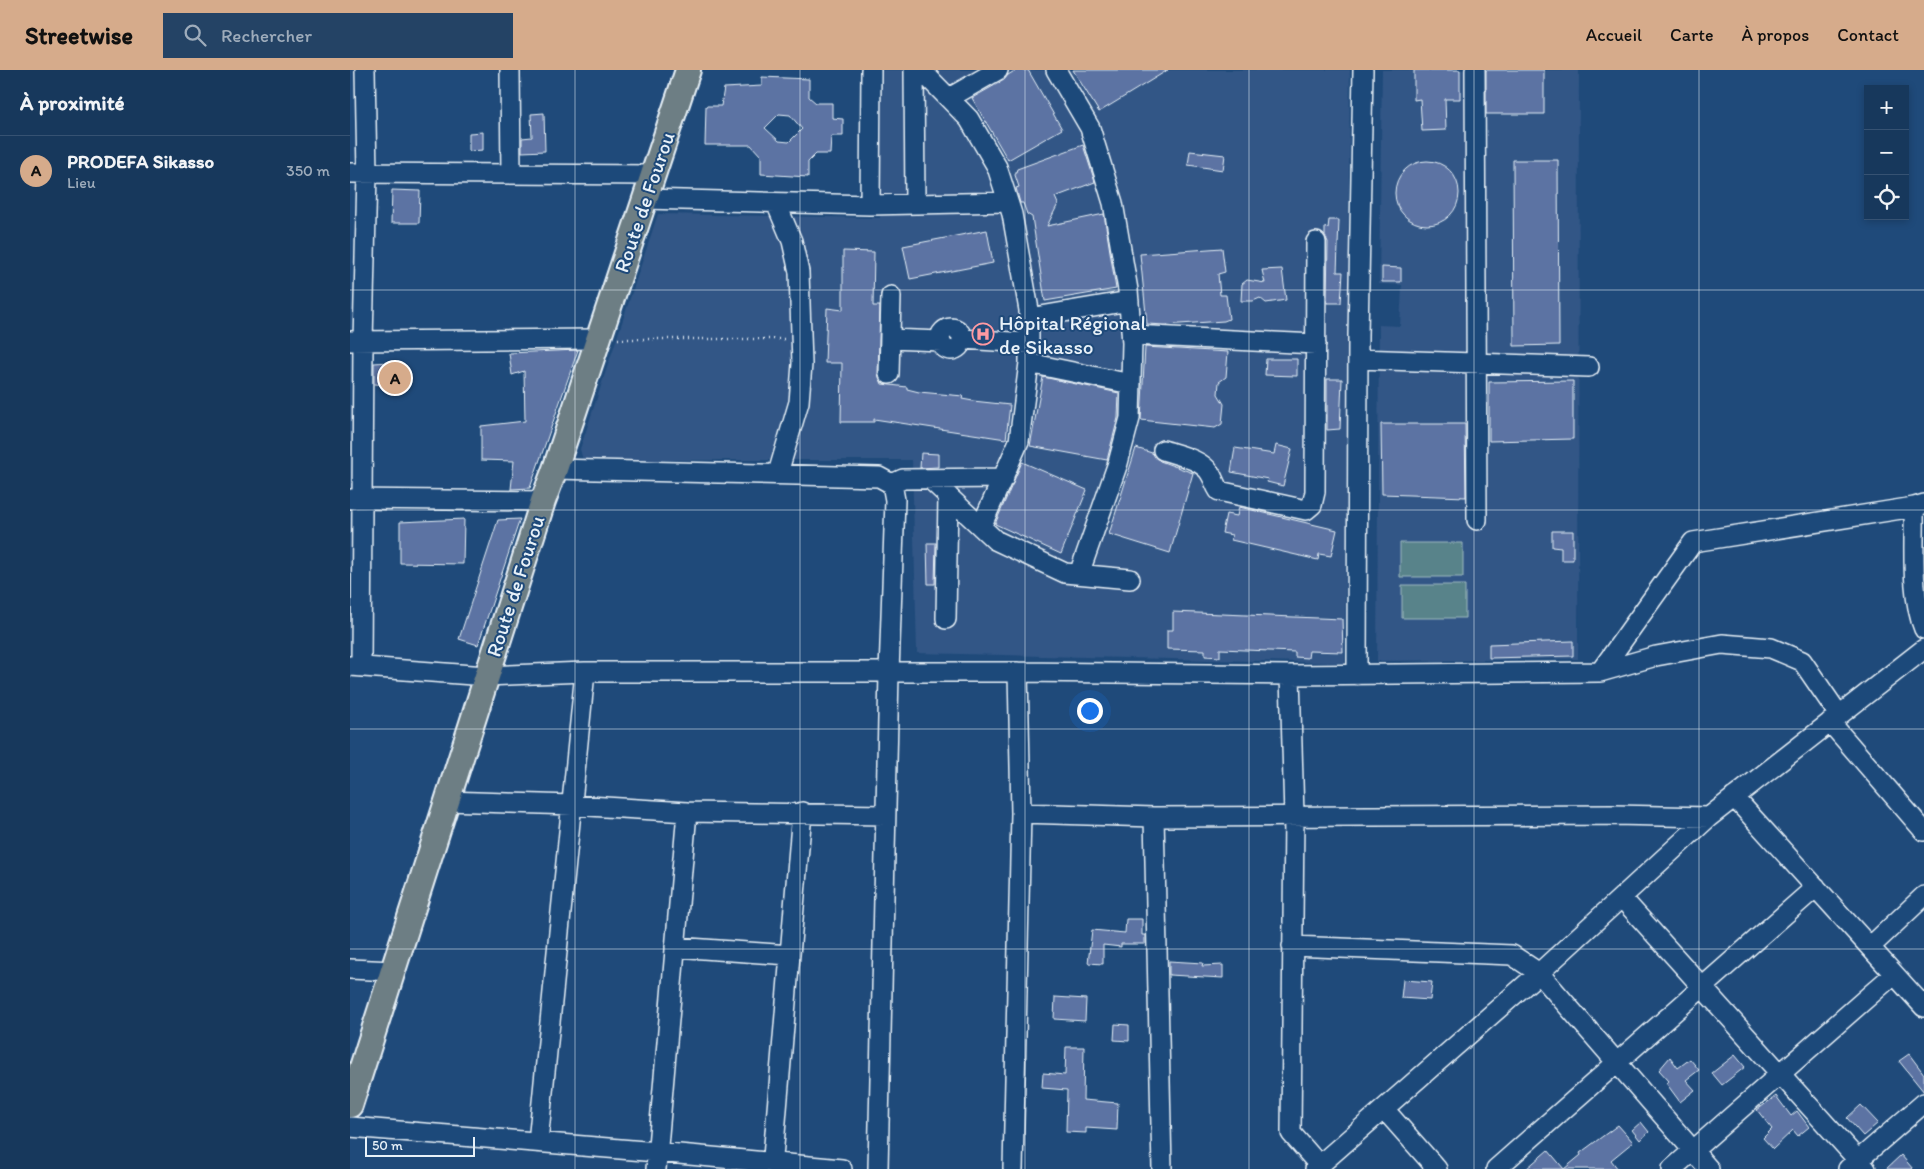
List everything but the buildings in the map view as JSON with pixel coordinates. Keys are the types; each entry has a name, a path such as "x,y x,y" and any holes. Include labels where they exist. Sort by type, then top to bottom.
{"main road":[{"name":"Route de Fourou","path":"350,1105 543,501 688,70"}],"street":[{"path":"365,70 358,173 356,666 486,676 585,672 1018,672 1290,675 1600,672 1656,656 1722,644 1771,648 1802,661 1835,718 1924,831"},
{"path":"510,70 511,174"},
{"path":"870,205 871,70"},
{"path":"914,70 915,204"},
{"path":"921,70 969,119 997,167 1008,202 1019,252 1029,318 1029,363 1019,440 981,527"},
{"path":"949,98 998,70"},
{"path":"1056,70 1090,128 1113,203 1129,301 1132,335 1130,418 1118,463 1079,574"},
{"path":"1357,675 1358,359 1363,70"},
{"path":"1475,70 1477,520"},
{"path":"358,173 653,175"},
{"path":"644,198 870,205 1008,202"},
{"path":"776,203 792,241 799,272 802,364 799,402 778,473"},
{"path":"1163,450 1193,460 1202,466 1211,473 1214,484 1220,491 1306,510 1312,505 1315,492 1316,242"},
{"path":"889,374 891,296"},
{"path":"1029,318 1129,301"},
{"path":"890,338 941,341 942,334 950,328 957,330 962,339 1029,343"},
{"path":"1132,335 1316,344"},
{"path":"357,341 599,339"},
{"path":"1358,359 1589,367"},
{"path":"1029,363 1131,384"},
{"path":"555,469 879,476 892,484 895,500 885,815 878,1169"},
{"path":"892,484 903,479 1004,478"},
{"path":"930,479 995,540 1064,573 1130,579"},
{"path":"946,620 948,496"},
{"path":"356,499 543,501"},
{"path":"1600,672 1693,542 1919,506 1915,577 1918,616 1924,629"},
{"path":"1290,675 1294,816 1291,1133 1317,1167 1539,973 1708,817 1835,718 1922,654"},
{"path":"538,1142 585,672"},
{"path":"1014,1169 1021,813 1018,672"},
{"path":"1734,797 1924,1007"},
{"path":"446,801 572,805 687,812 802,812 885,815"},
{"path":"657,1160 687,812"},
{"path":"772,1166 802,812"},
{"path":"1021,813 1154,818 1614,815 1708,817"},
{"path":"1154,818 1162,1169"},
{"path":"1496,1169 1816,887"},
{"path":"1870,947 1924,896"},
{"path":"1622,898 1780,1074 1857,1166 1924,1103"},
{"path":"1292,946 1512,955 1539,973 1709,1169"},
{"path":"675,947 790,955"},
{"path":"350,969 393,971"},
{"path":"1672,1169 1894,974"},
{"path":"1384,1108 1437,1169"},
{"path":"350,1127 538,1142 657,1160 842,1169"}],"path":[{"path":"599,339 800,340"}],"shaded area":[{"name":"Hôpital Régional de Sikasso","path":"881,70 1350,70 1345,663 917,653 912,460 583,460 580,449 658,214 880,218"},
{"path":"1382,70 1579,70 1578,659 1377,661 1379,325 1400,326 1402,285 1379,284"}],"green space":[{"path":"1400,543 1463,543 1463,577 1400,577"},
{"path":"1402,585 1465,585 1465,618 1402,618"}],"place":[{"name":"Hôpital Régional de Sikasso","path":"983,334"},
{"name":"PRODEFA Sikasso","path":"395,378"}]}
